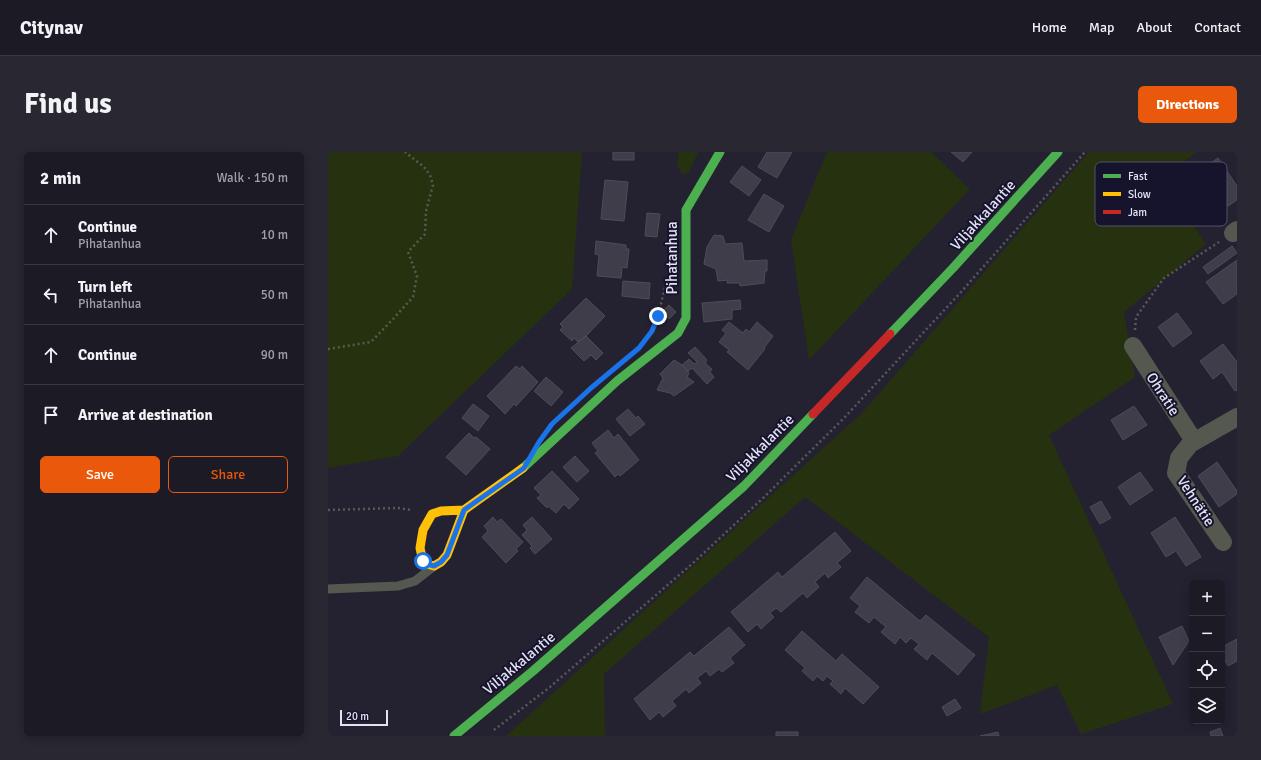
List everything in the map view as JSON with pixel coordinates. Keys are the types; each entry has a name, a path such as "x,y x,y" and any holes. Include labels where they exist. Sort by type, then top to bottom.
{"main road":[{"name":"Pihatanhua","path":"464,510 524,468 617,381 678,333 686,318 686,210 720,152"},
{"name":"Viljakkalantie","path":"454,736 533,671 744,486 953,268 1058,152"},
{"path":"464,510 447,555 441,562 434,566 427,564 423,561 420,548 423,530 432,514 441,511 464,510"}],"street":[{"name":"Ohratie","path":"1133,346 1194,441"},
{"name":"Vehnätie","path":"1223,542 1176,473 1179,458 1194,441 1237,417"}],"lane":[{"path":"328,589 398,586 415,581 434,566"}],"path":[{"path":"328,349 371,342 412,297 417,276 408,252 425,234 426,211 433,185 430,175 405,152"},
{"path":"1133,346 1136,317 1164,278 1235,232"},
{"path":"652,331 658,316 666,282"},
{"path":"328,510 398,508 432,514"}],"green space":[{"path":"328,152 582,152 572,289 398,456 328,468"},
{"path":"679,152 698,152 689,172 682,174 677,165"},
{"path":"827,152 931,152 970,189 809,360 791,240"},
{"path":"1089,152 1197,152 1183,162 1095,162 1095,226 1194,226 1206,244 1124,312 1135,377 1049,435 1173,704 1081,734 1057,685 980,714 989,637 805,497 604,674 605,736 506,736 861,414"}],"building":[{"path":"613,152 634,152 634,160 613,160"},
{"path":"767,152 792,152 777,178 758,167"},
{"path":"951,152 972,152 963,162"},
{"path":"1218,158 1221,162 1212,162"},
{"path":"742,166 761,180 749,196 730,182"},
{"path":"1227,171 1237,186 1237,200 1228,206"},
{"path":"605,180 628,182 624,221 601,219"},
{"path":"764,194 784,206 769,232 748,220"},
{"path":"647,213 660,214 657,237 645,236"},
{"path":"714,235 723,236 725,244 742,243 744,261 767,260 767,271 765,271 764,283 740,286 739,283 727,283 728,280 718,281 716,269 704,264 707,247"},
{"path":"596,241 626,245 626,249 629,249 627,268 622,267 621,278 597,276 599,255 595,254"},
{"path":"1232,246 1237,253 1208,274 1203,267"},
{"path":"1237,260 1237,294 1223,304 1206,282"},
{"path":"623,281 650,283 649,299 622,296"},
{"path":"586,298 605,316 586,336 578,342 574,338 572,341 560,330 563,327 560,324"},
{"path":"740,300 741,309 732,310 732,319 704,322 702,303"},
{"path":"669,305 676,312 669,319 662,312"},
{"path":"1177,313 1192,333 1173,347 1158,327"},
{"path":"729,322 743,333 746,329 749,332 757,322 773,336 764,348 765,349 748,370 727,352 729,350 719,342 726,333 722,330"},
{"path":"586,336 603,353 596,360 591,355 584,361 571,348"},
{"path":"1223,344 1237,362 1237,390 1235,391 1222,372 1213,379 1200,361"},
{"path":"695,347 707,360 705,363 712,369 710,372 714,377 707,384 692,368 688,371 682,365 689,359 694,364 697,362 688,353"},
{"path":"674,360 682,365 689,373 687,377 694,382 674,396 670,393 657,390 663,378 660,374"},
{"path":"516,366 520,369 522,366 538,382 516,406 514,404 505,414 487,396"},
{"path":"546,377 563,392 551,406 534,391"},
{"path":"473,404 489,416 478,431 462,418"},
{"path":"1134,406 1147,425 1123,440 1111,420"},
{"path":"628,409 636,418 638,416 645,424 630,436 616,419"},
{"path":"608,430 614,438 618,434 639,460 620,476 618,474 615,477 595,453 598,451 592,443"},
{"path":"469,433 490,449 466,475 446,457"},
{"path":"575,456 589,471 577,482 563,467"},
{"path":"1217,462 1237,491 1237,494 1219,507 1198,476"},
{"path":"552,471 579,499 569,509 564,504 556,513 548,506 547,508 537,498 541,495 534,488"},
{"path":"1140,472 1153,490 1130,505 1118,487"},
{"path":"1101,501 1111,518 1100,524 1090,507"},
{"path":"493,517 497,522 501,519 523,542 516,549 518,551 506,563 482,537 488,531 484,526"},
{"path":"532,517 552,539 535,554 530,548 532,546 522,535 527,530 523,525"},
{"path":"1175,517 1201,557 1186,566 1176,551 1166,557 1151,533"},
{"path":"835,532 851,551 837,563 841,567 828,578 825,573 815,582 819,587 807,598 803,593 781,612 776,608 770,613 774,617 761,629 757,624 748,632 731,612 778,572 782,577"},
{"path":"867,577 920,621 926,615 975,655 958,675 932,653 927,660 914,649 919,644 911,638 906,643 900,637 895,644 881,632 886,627 874,617 869,623 855,612 860,606 850,598"},
{"path":"1182,626 1189,641 1173,665 1159,637"},
{"path":"729,627 745,645 730,658 734,663 722,672 719,669 710,676 706,671 697,678 701,683 689,693 686,689 672,701 676,706 663,717 659,712 650,720 634,699 690,652 694,656"},
{"path":"802,631 836,661 842,654 879,687 863,704 845,688 841,694 830,684 833,681 827,676 823,681 817,676 813,681 802,671 805,668 785,650"},
{"path":"1237,639 1237,661 1228,666 1225,660 1225,645"},
{"path":"955,699 961,708 947,716 942,707"},
{"path":"1220,728 1223,736 1211,736 1210,732"},
{"path":"776,732 798,732 798,736 776,736"},
{"path":"998,732 999,736 980,736"}],"traffic: fast":[{"path":"523,468 617,381 678,333 686,318 686,210 720,152"},
{"path":"890,334 953,268 1058,152"},
{"path":"454,736 533,671 744,486 813,414"}],"traffic: slow":[{"path":"464,510 441,511 432,514 423,530 420,548 423,561 427,564 434,566 441,562 447,555 464,510 523,468"}],"traffic: jam":[{"path":"813,414 890,334"}],"route":[{"path":"423,561 434,566 441,562 447,555 464,510 524,468 539,442 552,424 591,388 639,348 652,331 658,316"}]}
